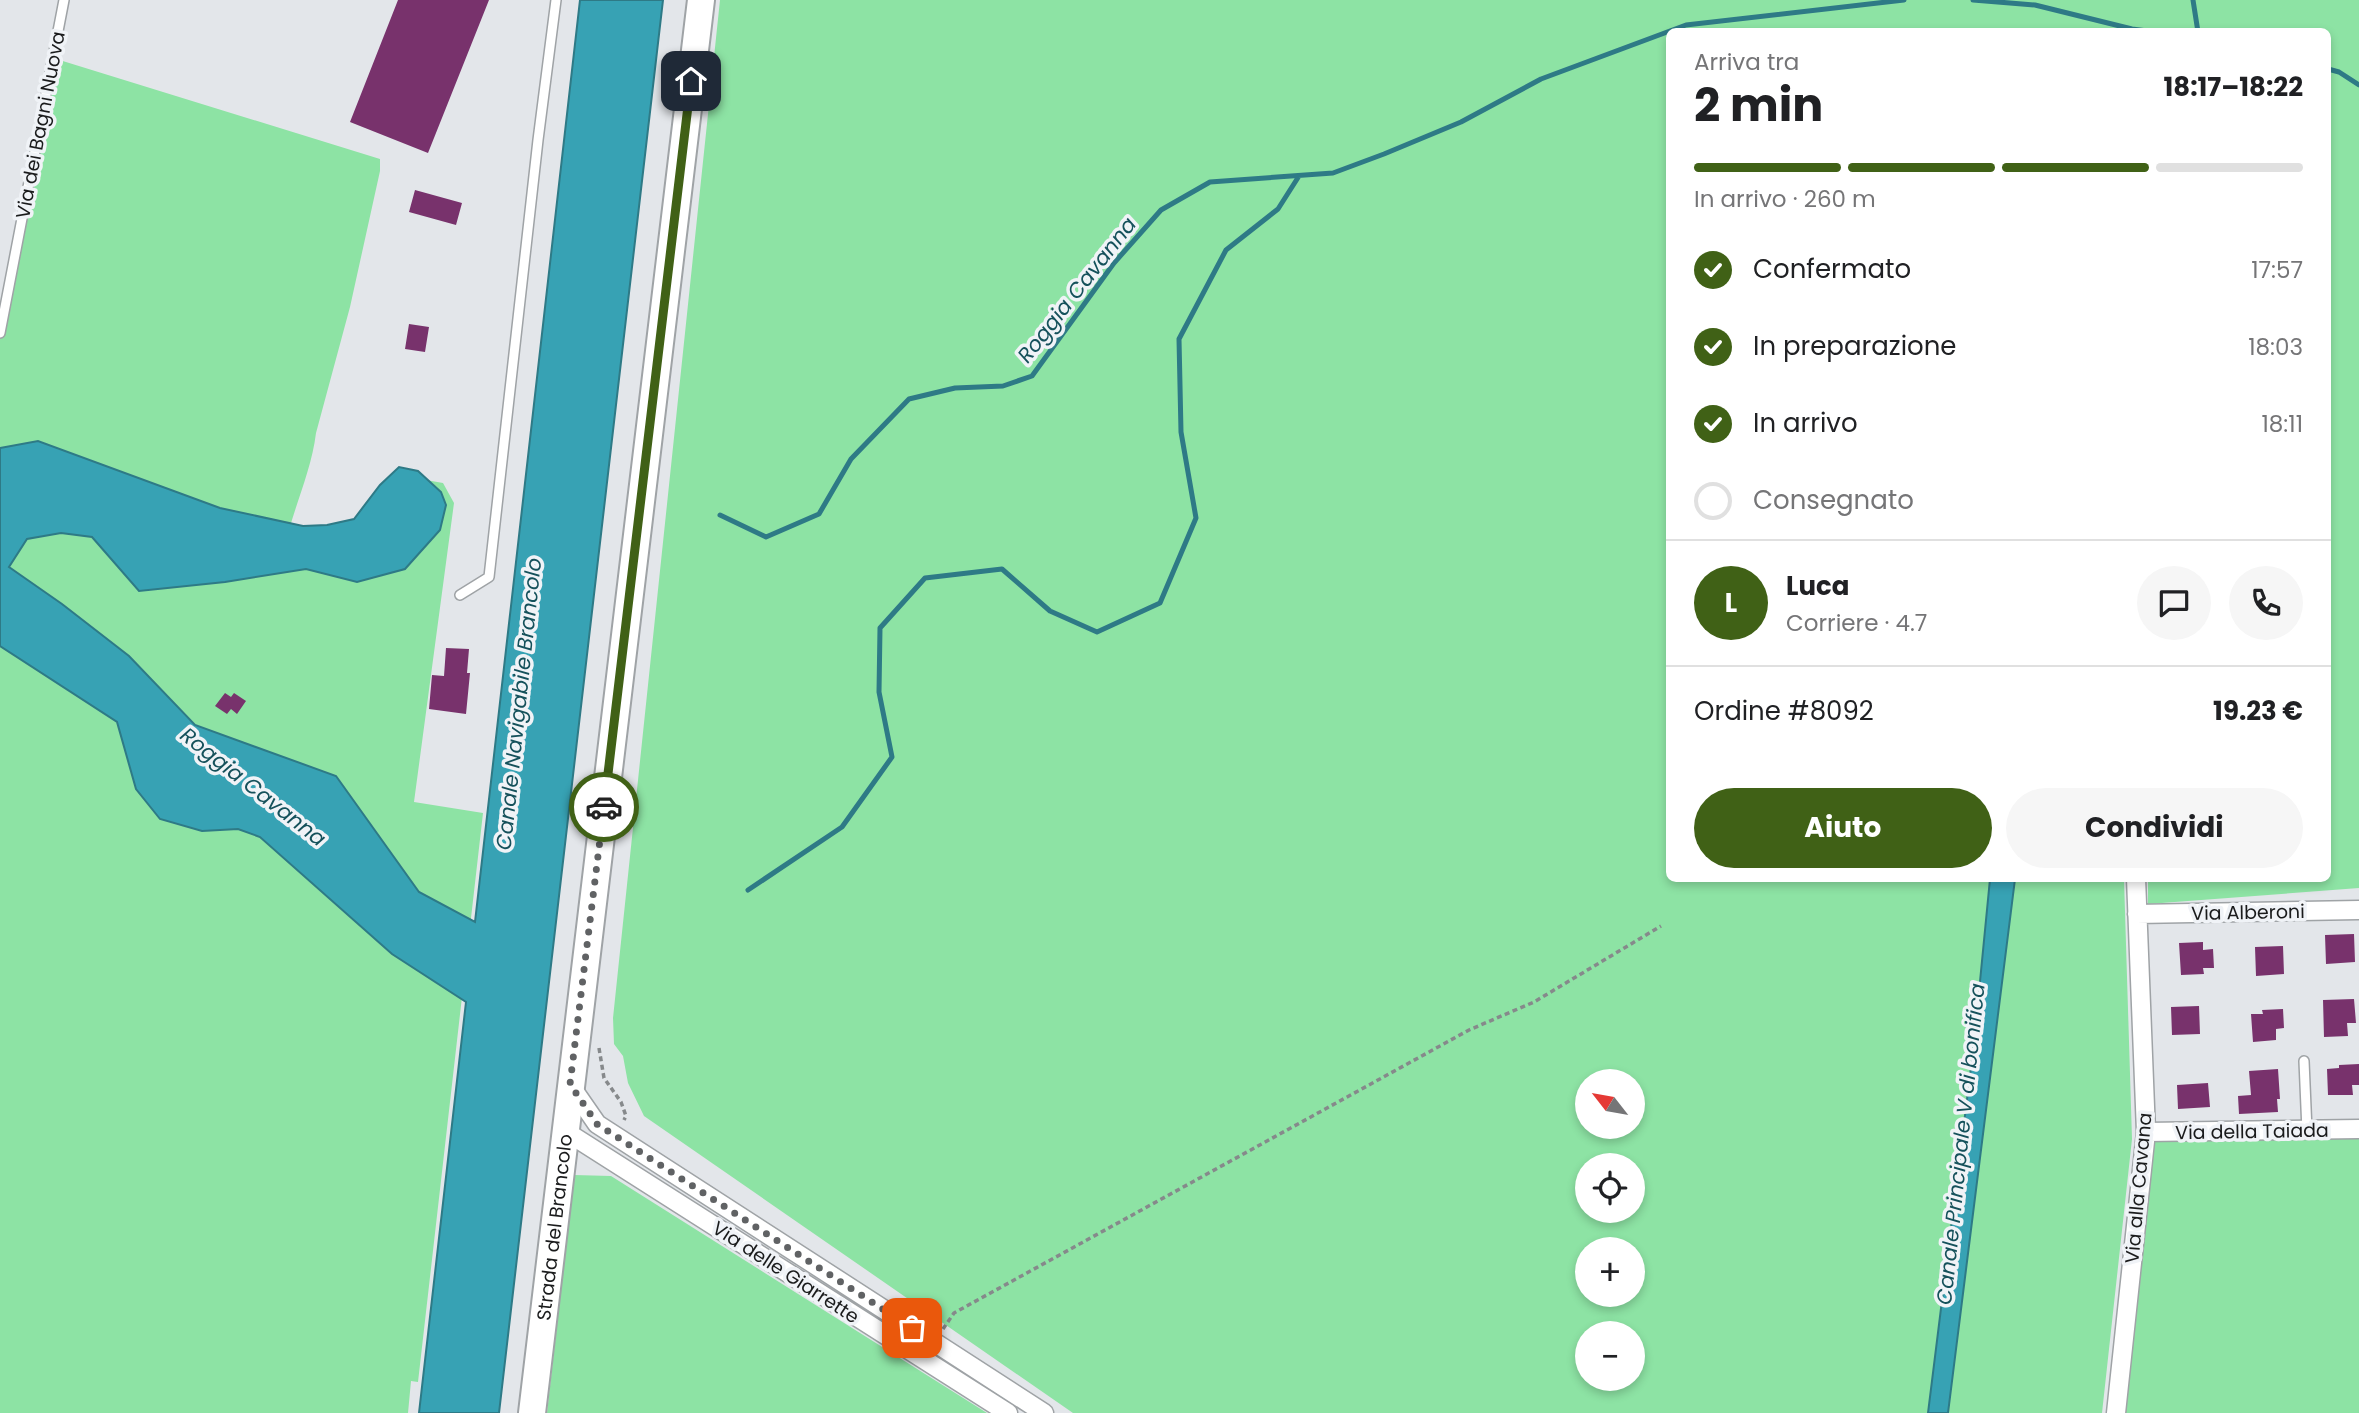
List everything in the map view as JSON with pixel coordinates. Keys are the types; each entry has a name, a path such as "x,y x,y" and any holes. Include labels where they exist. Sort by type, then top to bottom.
{"street":[{"name":"Strada del Brancolo","path":"532,1413 701,0"},
{"name":"Via alla Cavana","path":"2116,1413 2146,1132 2136,882"},
{"name":"Via Alberoni","path":"2137,914 2359,910"},
{"name":"Via delle Giarrette","path":"569,1094 597,1124 1044,1413"},
{"name":"Via della Taiada","path":"2146,1132 2359,1129"},
{"name":"Via delle Giarrette","path":"565,1131 1008,1413"},
{"path":"562,1161 574,1151 592,1147"}],"lane":[{"name":"Via dei Bagni Nuova","path":"0,332 64,0"},
{"path":"460,596 489,577 536,153 556,0"},
{"path":"2304,1061 2307,1131"}],"path":[{"path":"934,1343 954,1313 1469,1030 1534,1002 1661,926"}],"green space":[{"path":"720,0 2359,0 2359,888 2148,904 2148,882 2331,882 2331,28 1666,28 1666,882 1990,882 1974,1043 1928,1413 1073,1413 644,1116 628,1083 623,1056 614,1044 613,1018"},
{"path":"53,58 380,159 380,171 350,307 308,470 289,530 335,541 426,480 443,483 454,503 414,802 483,813 418,1382 411,1381 408,1413 0,1413 0,338"},
{"path":"2015,882 2124,882 2132,1139 2102,1413 1948,1413"},
{"path":"2359,1134 2359,1413 2123,1413 2152,1138"},
{"path":"574,1175 611,1176 987,1413 547,1413"}],"water":[{"name":"Canale Navigabile Brancolo","path":"580,0 663,0 499,1413 419,1413 466,1002 392,954 260,837 238,829 202,831 160,819 136,789 117,722 0,646 0,448 38,441 220,508 303,526 327,525 354,519 380,485 399,467 418,471 441,492 446,505 440,530 405,569 357,582 306,569 225,582 139,591 92,537 61,533 27,539 9,567 129,656 195,725 336,776 419,892 475,922"},
{"path":"1990,882 2015,882 1948,1413 1928,1413 1974,1043"}],"building":[{"path":"398,0 489,0 428,153 350,122"},
{"path":"415,190 462,203 456,225 409,212"},
{"path":"409,324 429,327 425,352 405,349"},
{"path":"446,648 469,649 467,673 470,673 466,714 429,709 432,675 444,676"},
{"path":"225,693 231,697 234,693 246,701 237,714 231,709 227,714 215,706"},
{"path":"2354,934 2355,962 2326,964 2325,935"},
{"path":"2203,942 2203,950 2213,949 2214,968 2203,968 2204,974 2181,975 2179,943"},
{"path":"2283,946 2284,974 2256,976 2255,947"},
{"path":"2354,999 2356,1023 2347,1023 2348,1036 2324,1037 2323,1000"},
{"path":"2199,1006 2200,1034 2172,1035 2171,1007"},
{"path":"2283,1009 2284,1028 2276,1029 2276,1040 2253,1042 2251,1014 2263,1014 2262,1010"},
{"path":"2359,1064 2359,1085 2352,1085 2353,1095 2328,1095 2327,1069"},
{"path":"2278,1069 2278,1112 2239,1114 2238,1096 2251,1095 2249,1071"},
{"path":"2208,1083 2210,1107 2178,1109 2177,1085"}],"waterway":[{"name":"Roggia Cavanna","path":"1678,28 1904,0"},
{"name":"Roggia Cavanna","path":"1973,0 2035,5 2128,28"},
{"path":"2193,0 2197,28"},
{"name":"Roggia Cavanna","path":"720,515 766,537 819,514 851,459 909,399 955,388 1003,386 1032,376 1114,263 1161,210 1210,182 1333,173 1461,122 1541,79 1666,32"},
{"name":"Roggia Cavanna","path":"2331,70 2359,85"},
{"path":"748,890 842,827 892,757 879,692 880,628 925,578 1002,569 1050,611 1097,632 1160,603 1196,518 1181,432 1179,339 1226,250 1278,209 1299,176"}],"way so far":[{"path":"604,807 570,1084 597,1124 912,1328"}],"route":[{"path":"604,807 691,81"}],"water label":[{"name":"Canale Principale V di bonifica","path":"1961,1144"}]}
